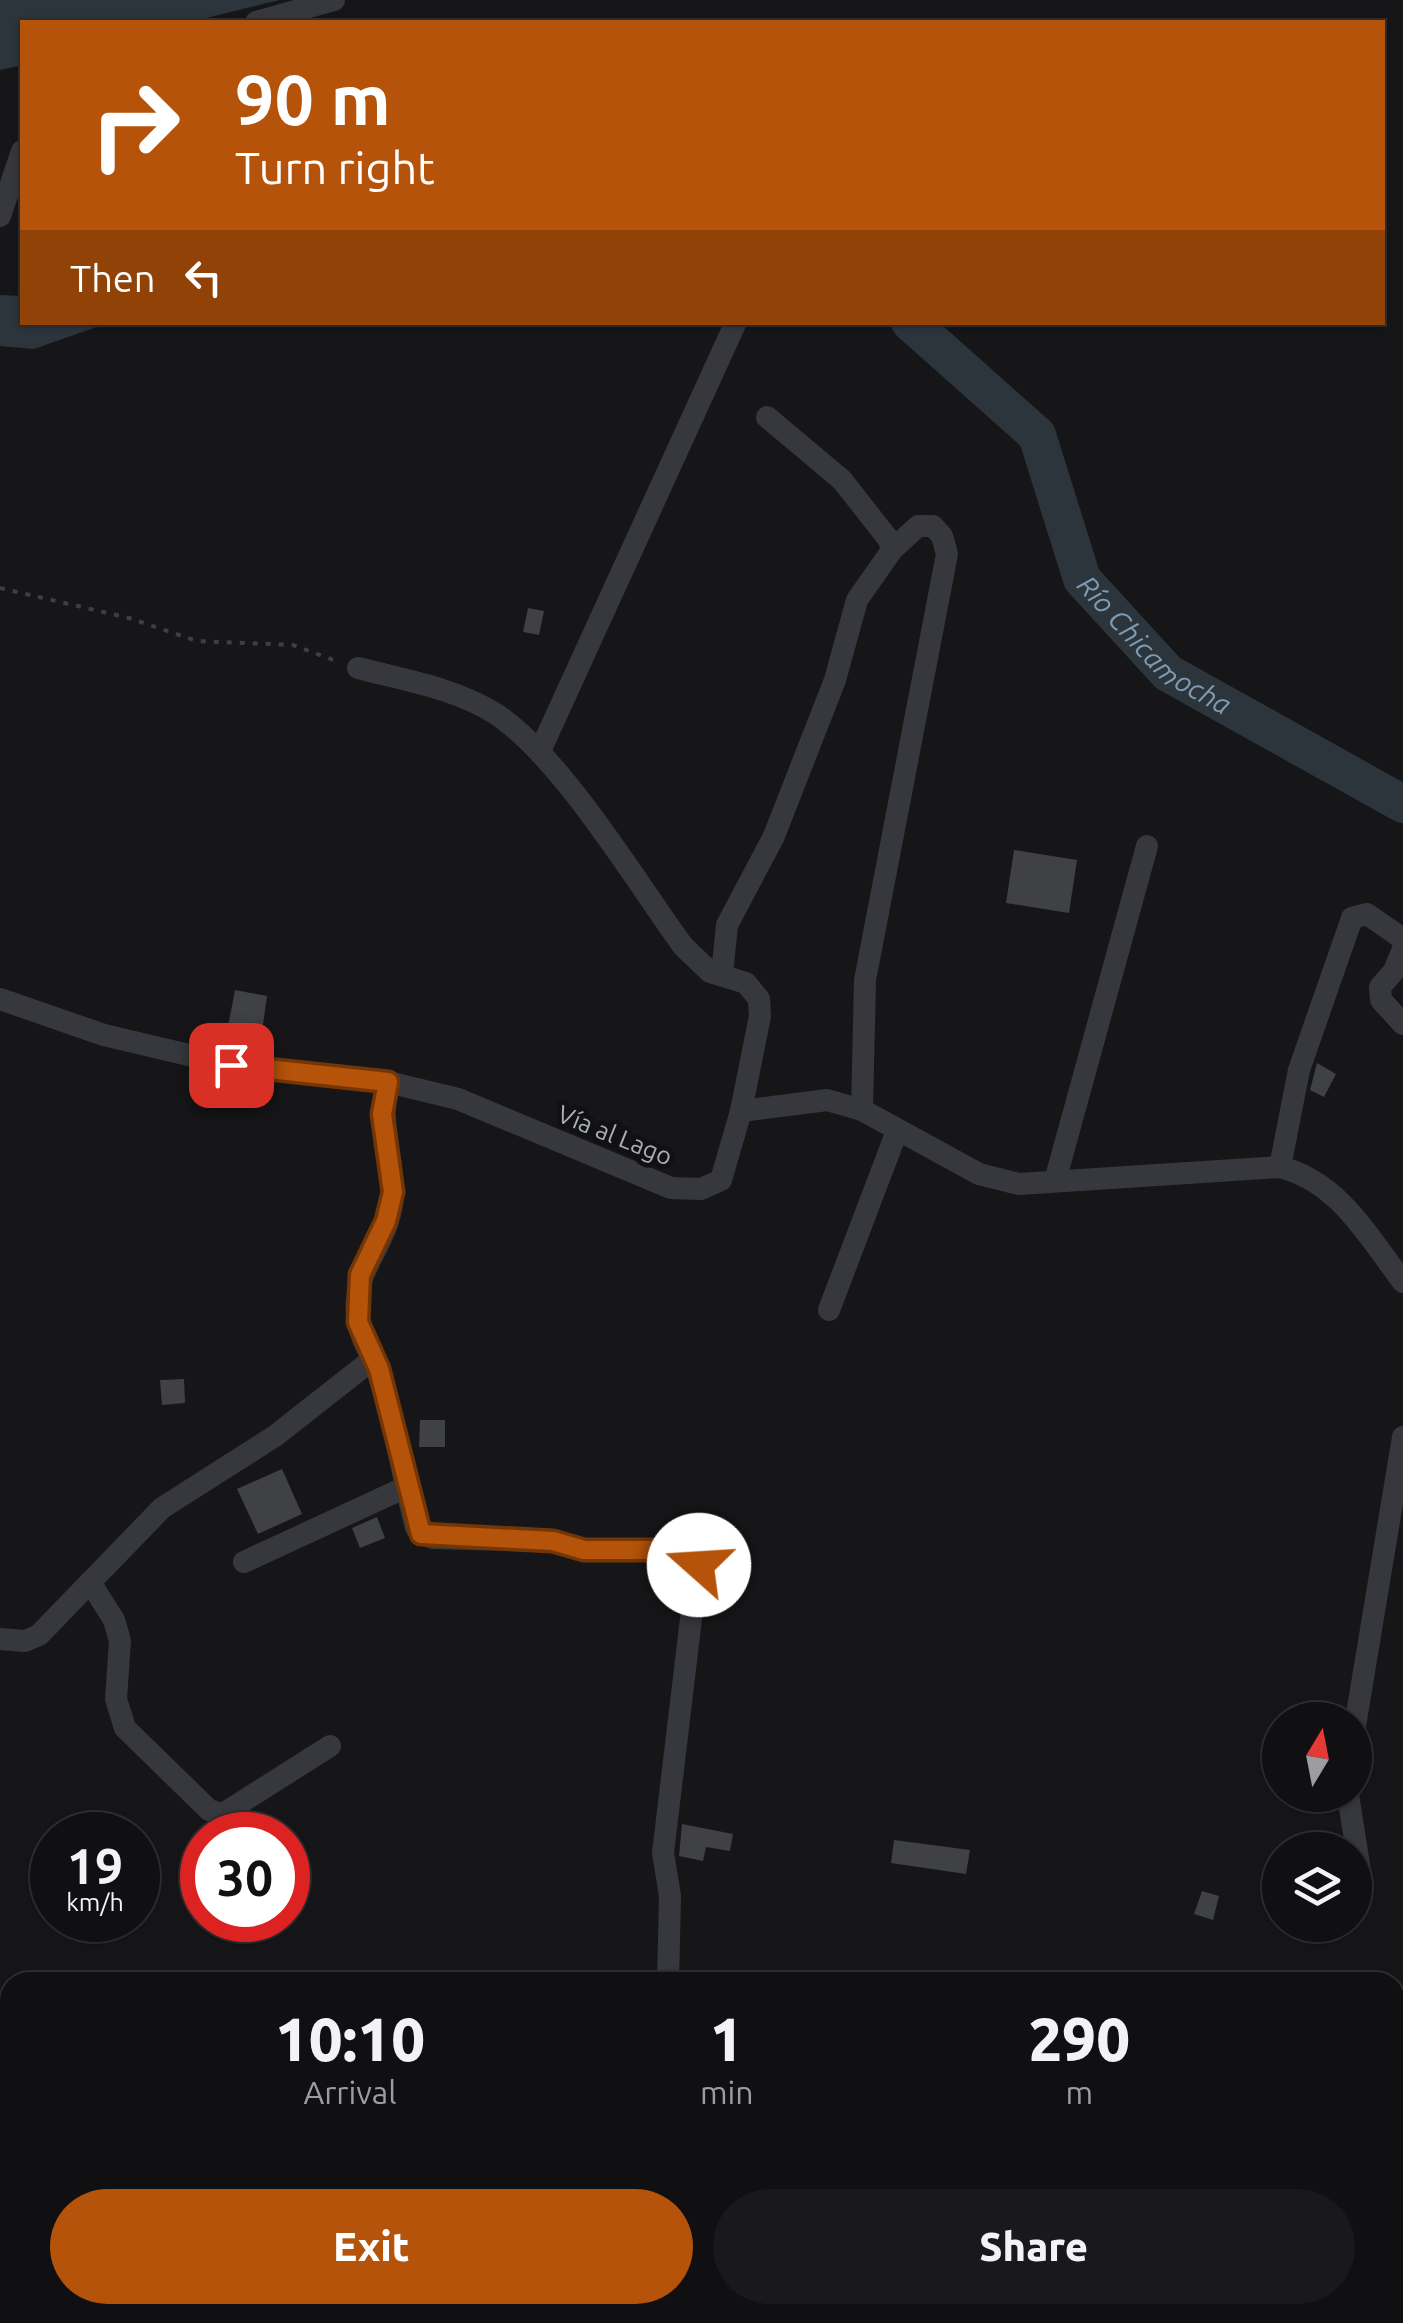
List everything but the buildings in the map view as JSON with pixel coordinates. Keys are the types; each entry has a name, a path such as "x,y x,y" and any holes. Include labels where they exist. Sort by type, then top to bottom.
{"street":[{"path":"263,20 334,0"},
{"path":"0,216 20,158"},
{"path":"540,751 735,325"},
{"path":"768,417 842,480 889,540 892,550"},
{"path":"722,974 727,925 774,836 835,680 856,600 892,550 918,526 933,526 942,536 946,554 864,980 862,1110"},
{"path":"358,668 457,695 496,714 540,751 684,946 710,972 746,983 759,999 760,1016 741,1110 827,1100 862,1110 979,1174 1019,1184 1280,1166 1309,1174 1336,1195 1403,1282"},
{"path":"1055,1181 1146,846"},
{"path":"1280,1166 1299,1070 1352,918 1367,914 1403,939"},
{"path":"1403,949 1394,971 1380,987 1382,1000 1403,1024"},
{"name":"Vía al Lago","path":"0,999 104,1035 231,1065 388,1082 458,1098 670,1188 701,1189 721,1180 741,1110"},
{"path":"388,1082 382,1114 393,1192 386,1221 360,1275 358,1322 389,1406 416,1528 432,1538 553,1541 584,1550 682,1550 698,1560 663,1853 670,1909 668,1972"},
{"path":"829,1310 897,1130"},
{"path":"0,1638 25,1640 39,1635 177,1496 275,1436 372,1359"},
{"path":"1359,1702 1403,1437"},
{"path":"244,1562 406,1486"},
{"path":"90,1582 117,1630 116,1698 126,1728 208,1810 222,1814 330,1746"}],"path":[{"path":"0,588 129,618 197,642 293,646 358,668"}],"shaded area":[{"path":"0,0 280,0 198,20 20,20 20,65 0,70"},
{"path":"0,295 20,296 20,325 102,325 34,349 0,346"}],"waterway":[{"name":"Río Chicamocha","path":"913,325 1037,435 1082,579 1168,673 1403,804"}],"route":[{"path":"231,1065 388,1082 382,1114 393,1192 386,1221 360,1275 358,1322 364,1344 379,1369 416,1528 421,1534 432,1538 553,1541 584,1550 682,1550 693,1555 699,1565"}]}
